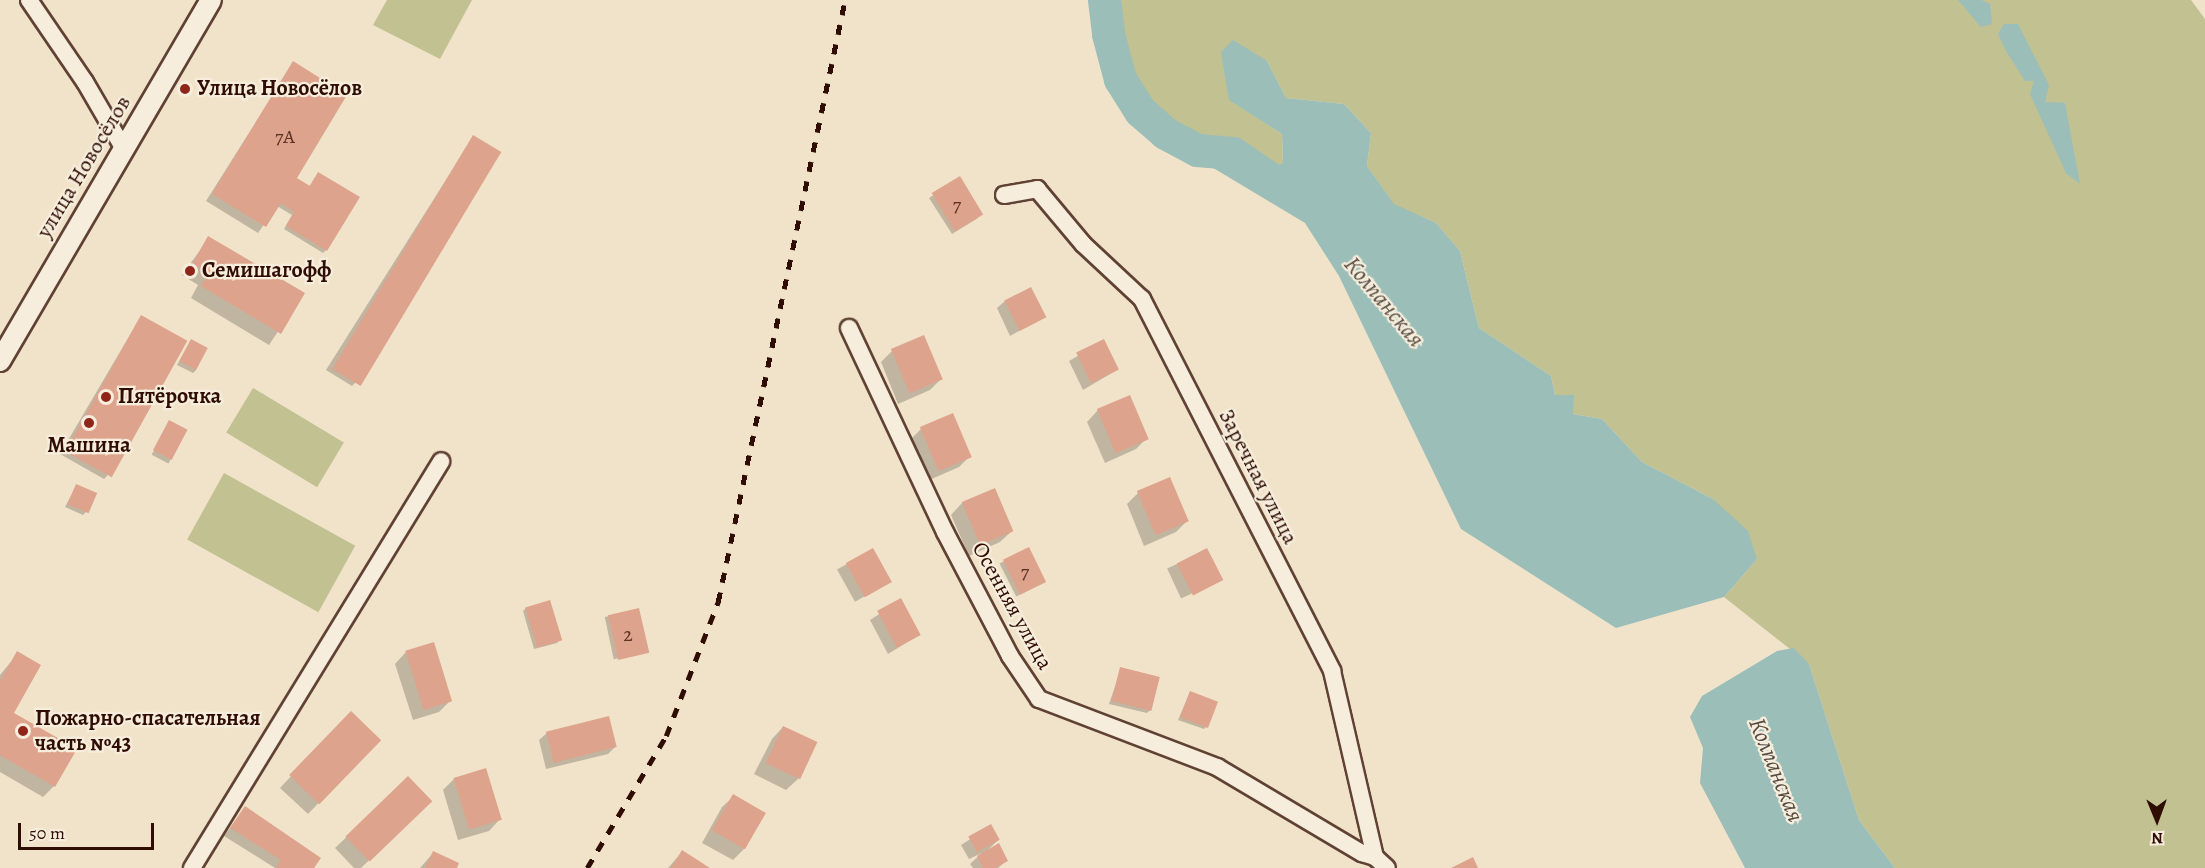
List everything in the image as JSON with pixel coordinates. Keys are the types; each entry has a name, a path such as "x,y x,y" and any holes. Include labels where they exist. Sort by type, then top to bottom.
{"street":[{"path":"29,0 85,82 124,149"},
{"name":"улица Новосёлов","path":"0,361 211,0"},
{"name":"Заречная улица","path":"1004,195 1037,189 1083,244 1142,299 1332,671 1382,862"},
{"name":"Осенняя улица","path":"849,328 945,532 1010,656 1039,699 1217,767 1362,853 1382,862"},
{"path":"192,868 441,461"}],"green space":[{"path":"387,0 472,0 440,59 373,25"},
{"path":"1104,0 2191,0 2205,19 2205,868 1895,868 1859,820 1809,664 1724,597 1757,559 1713,499 1642,462 1602,419 1573,414 1555,395 1551,376 1479,328 1460,251 1436,223 1394,205 1367,166 1371,133 1344,104 1286,98 1267,61 1229,99 1282,134 1283,164 1272,169 1197,150 1165,133 1127,96 1108,34"},
{"path":"253,388 344,443 317,487 226,433"},
{"path":"224,473 355,546 318,612 187,539"}],"water":[{"path":"1958,0 1981,0 1990,4 1992,24 1981,27"},
{"path":"2004,24 2018,24 2049,85 2045,102 2065,103 2080,184 2066,173 2030,94 2034,81 2025,81 2006,51 1998,34"},
{"path":"1233,40 1267,61 1286,98 1344,104 1371,133 1367,166 1394,204 1436,223 1460,251 1479,328 1551,376 1555,395 1574,395 1573,414 1602,419 1642,462 1713,499 1748,531 1757,559 1724,597 1616,628 1461,529 1339,276 1305,223 1200,160 1197,150 1272,169 1283,163 1282,134 1229,100 1221,52"},
{"path":"1794,648 1809,664 1859,820 1895,868 1745,868 1700,783 1703,748 1690,717 1702,696 1777,651"}],"building":[{"path":"293,61 347,95 297,178 310,186 318,172 360,197 327,251 286,226 294,212 281,203 266,227 212,194"},
{"path":"473,135 501,152 361,386 332,369"},
{"path":"960,176 983,215 955,232 932,193"},
{"path":"208,236 305,293 281,334 201,286 208,274 192,264"},
{"path":"1031,287 1046,317 1020,331 1004,301"},
{"path":"141,315 187,341 112,477 65,451"},
{"path":"924,335 943,379 910,393 891,349"},
{"path":"191,339 208,348 196,370 179,361"},
{"path":"1104,339 1119,370 1091,383 1076,353"},
{"path":"1130,395 1149,439 1116,453 1097,409"},
{"path":"953,413 972,457 939,471 920,427"},
{"path":"169,420 188,430 172,460 153,450"},
{"path":"1170,477 1189,521 1156,535 1137,491"},
{"path":"76,484 97,493 89,513 67,504"},
{"path":"995,488 1013,531 980,545 962,502"},
{"path":"1029,547 1046,582 1020,595 1003,560"},
{"path":"873,548 892,582 865,597 846,563"},
{"path":"1207,548 1223,580 1193,596 1177,563"},
{"path":"901,598 921,635 897,648 877,611"},
{"path":"550,600 562,640 537,648 525,608"},
{"path":"639,608 649,653 618,660 608,615"},
{"path":"434,642 452,701 423,710 405,651"},
{"name":"Пожарно-спасательная часть №43","path":"17,651 41,665 14,713 77,749 55,787 0,755 0,681"},
{"path":"1120,667 1160,677 1151,711 1112,701"},
{"path":"1190,691 1218,702 1208,728 1180,717"},
{"path":"351,711 381,740 319,804 289,775"},
{"path":"609,716 617,747 554,763 546,732"},
{"path":"783,726 817,742 800,779 766,763"},
{"path":"486,768 502,820 469,830 453,778"},
{"path":"408,776 432,801 370,862 345,836"},
{"path":"733,794 766,813 745,849 712,830"},
{"path":"245,806 321,858 314,868 276,868 281,860 230,828"},
{"path":"991,824 1000,840 977,852 968,837"},
{"path":"999,843 1008,861 995,868 983,868 977,856"},
{"path":"682,850 710,868 671,868"},
{"path":"433,851 459,863 457,868 425,868"},
{"path":"1473,857 1478,868 1451,868"}],"waterway":[{"name":"Колпанская","path":"1104,0 1108,34 1120,79 1140,111 1165,133 1197,150 1233,153 1284,188"}],"railway":[{"path":"587,868 666,736 718,602 845,0"}],"place":[{"name":"Улица Новосёлов","path":"185,89"},
{"name":"Семишагофф","path":"190,271"},
{"name":"Пятёрочка","path":"106,397"},
{"name":"Машина","path":"89,423"},
{"name":"Пожарно-спасательная часть №43","path":"23,731"}]}
